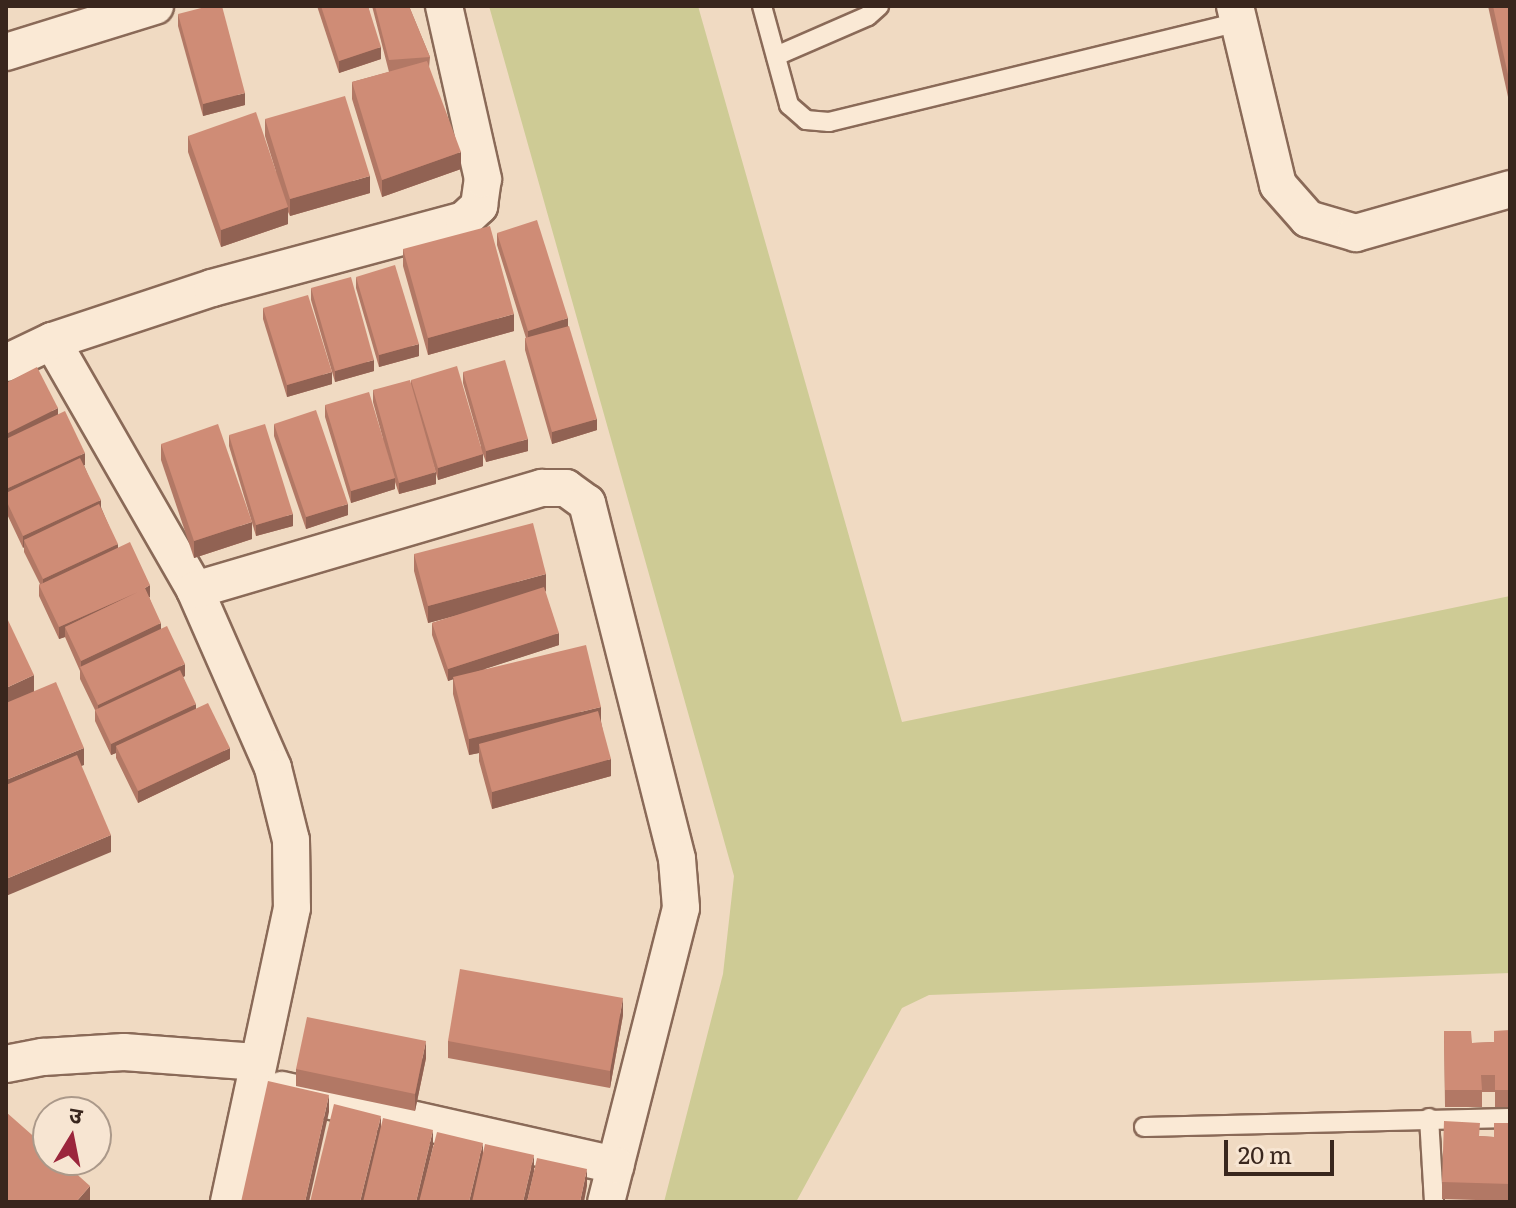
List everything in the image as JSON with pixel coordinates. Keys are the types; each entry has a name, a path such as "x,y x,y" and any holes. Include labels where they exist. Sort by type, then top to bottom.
{"street":[{"path":"6,52 155,6"},
{"path":"6,363 52,341 212,288 464,220 479,206 483,179 444,6"},
{"path":"1237,14 1278,185 1308,219 1356,233 1510,189"},
{"path":"52,341 195,590 273,768 291,840 292,908 254,1072 229,1202"},
{"path":"195,590 542,488 566,488 587,503 677,859 681,908 606,1202"},
{"path":"6,1064 43,1057 124,1052 254,1072 616,1165"}],"lane":[{"path":"762,6 789,105 806,120 829,122 1237,14"},
{"path":"776,56 868,16 879,6"},
{"path":"1429,1118 1434,1202"},
{"path":"1144,1127 1510,1118"}],"shaded area":[{"path":"489,6 698,6 902,722 1510,596 1510,973 929,995 902,1008 796,1202 664,1202 723,974 734,876"}],"building":[{"path":"222,6 245,93 203,104 178,14"},
{"path":"321,6 368,6 381,47 339,61"},
{"path":"375,6 409,6 430,57 389,60"},
{"path":"1493,6 1510,6 1510,84"},
{"path":"427,61 461,152 382,180 352,82"},
{"path":"345,96 370,176 290,199 265,119"},
{"path":"256,112 288,207 221,230 188,136"},
{"path":"537,220 568,318 528,331 497,233"},
{"path":"490,226 514,314 428,338 403,249"},
{"path":"395,265 419,344 379,355 356,277"},
{"path":"351,277 374,360 335,371 311,288"},
{"path":"308,295 332,372 287,385 263,308"},
{"path":"569,326 597,419 552,432 525,338"},
{"path":"505,360 528,439 486,451 463,372"},
{"path":"457,366 483,454 438,468 411,380"},
{"path":"37,367 58,408 6,434 6,383"},
{"path":"410,380 436,472 399,483 373,390"},
{"path":"369,392 395,478 351,491 325,405"},
{"path":"316,410 348,504 306,517 274,424"},
{"path":"65,411 85,453 6,489 6,439"},
{"path":"218,424 252,522 194,541 161,444"},
{"path":"265,424 293,514 256,525 229,435"},
{"path":"80,458 101,500 23,536 6,500 6,493"},
{"path":"99,504 118,544 43,579 24,540"},
{"path":"533,523 546,574 428,606 414,554"},
{"path":"130,542 150,585 145,588 161,623 81,661 65,627 138,592 59,627 39,585"},
{"path":"544,587 559,633 448,669 432,623"},
{"path":"6,616 34,675 6,688"},
{"path":"167,626 185,664 98,705 80,667"},
{"path":"586,645 601,707 469,739 453,677"},
{"path":"180,670 196,704 111,744 95,710"},
{"path":"56,682 84,748 6,780 6,703"},
{"path":"208,703 230,748 138,791 116,746"},
{"path":"598,711 611,759 492,792 479,744"},
{"path":"77,755 111,835 6,879 6,785"},
{"path":"460,969 623,998 610,1071 448,1041"},
{"path":"307,1017 426,1041 415,1094 296,1069"},
{"path":"1510,1030 1510,1090 1495,1090 1495,1075 1481,1075 1482,1090 1445,1090 1444,1031 1471,1031 1472,1043 1494,1042 1494,1031"},
{"path":"268,1081 329,1095 305,1202 241,1202"},
{"path":"334,1104 381,1116 360,1202 310,1202"},
{"path":"6,1112 32,1135 32,1176 79,1176 90,1186 76,1202 6,1202"},
{"path":"383,1118 433,1130 416,1202 363,1202"},
{"path":"1444,1121 1480,1123 1479,1136 1494,1137 1494,1123 1510,1123 1510,1184 1442,1182"},
{"path":"437,1132 483,1143 469,1202 419,1202"},
{"path":"485,1144 534,1155 523,1202 472,1202"},
{"path":"537,1158 587,1169 580,1202 527,1202"}]}
